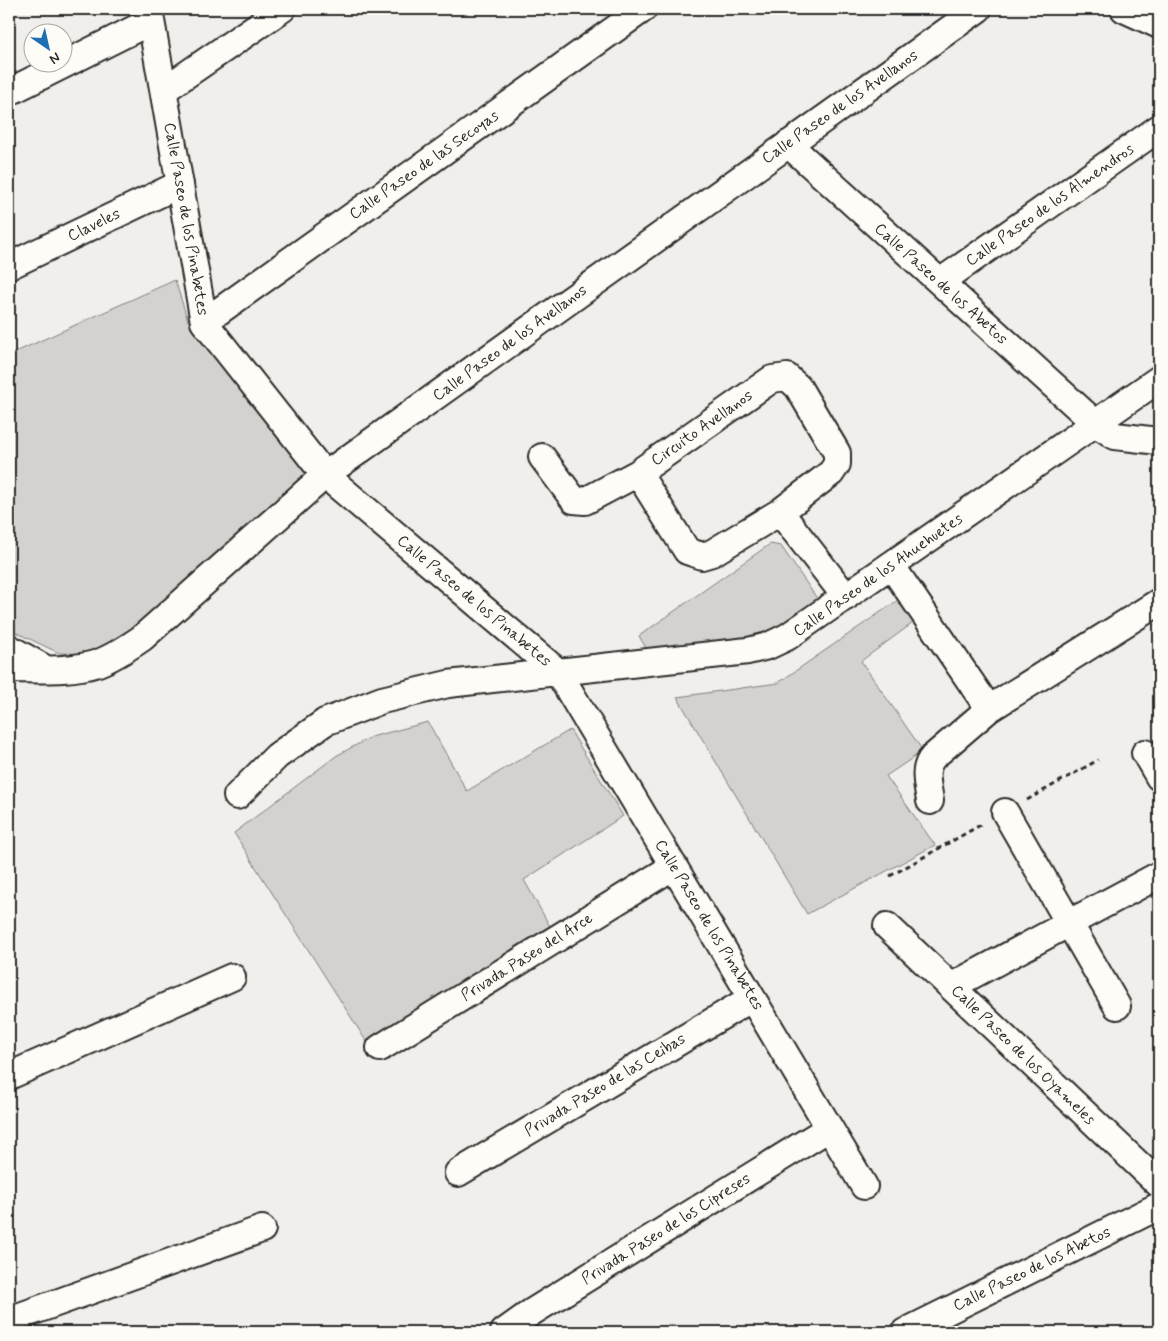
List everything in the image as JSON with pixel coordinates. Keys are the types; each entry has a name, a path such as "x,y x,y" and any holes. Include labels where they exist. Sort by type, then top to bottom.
{"street":[{"path":"164,90 282,9"},
{"name":"Calle Paseo de las Secoyas","path":"204,322 643,9"},
{"name":"Calle Paseo de los Avellanos","path":"9,669 72,668 99,663 121,652 142,638 325,475 978,9"},
{"path":"1124,9 1159,24"},
{"path":"9,92 150,15"},
{"name":"Calle Paseo de los Pinabetes","path":"150,15 204,322 325,475 558,672 864,1186"},
{"name":"Calle Paseo de los Almendros","path":"940,282 1159,128"},
{"name":"Calle Paseo de los Abetos","path":"788,144 1095,423 1115,436 1159,441"},
{"name":"Claveles","path":"9,266 180,184"},
{"name":"Circuito Avellanos","path":"787,377 798,387 837,453 838,458 837,464 831,473 780,512 712,553 702,556 687,551 638,473 772,380 787,377"},
{"name":"Calle Paseo de los Ahuehuetes","path":"237,796 277,756 325,722 382,700 448,684 748,651 788,638 1159,379"},
{"path":"542,456 574,500 579,502 638,473"},
{"path":"780,512 846,597"},
{"path":"891,565 990,709"},
{"path":"930,801 926,771 929,761 990,709 1159,602"},
{"path":"9,648 47,669"},
{"path":"1145,753 1159,777"},
{"path":"1005,812 1117,1006"},
{"name":"Privada Paseo del Arce","path":"380,1048 674,866"},
{"path":"952,986 1159,875"},
{"name":"Calle Paseo de los Oyameles","path":"887,926 1159,1184"},
{"path":"9,1076 232,978"},
{"name":"Privada Paseo de las Ceibas","path":"458,1173 752,998"},
{"name":"Privada Paseo de los Cipreses","path":"504,1332 532,1312 829,1128"},
{"name":"Calle Paseo de los Abetos","path":"905,1332 1159,1206"},
{"path":"9,1320 262,1229"}],"shaded area":[{"path":"175,280 188,321 308,477 134,636 88,654 59,653 9,629 9,355"},
{"path":"770,544 781,546 818,600 816,609 767,640 649,653 639,636"},
{"path":"901,598 917,620 861,661 923,751 886,776 935,845 807,914 677,697 778,683"},
{"path":"428,722 467,791 570,730 623,816 524,880 552,930 368,1044 234,833 336,756 371,737"}]}
